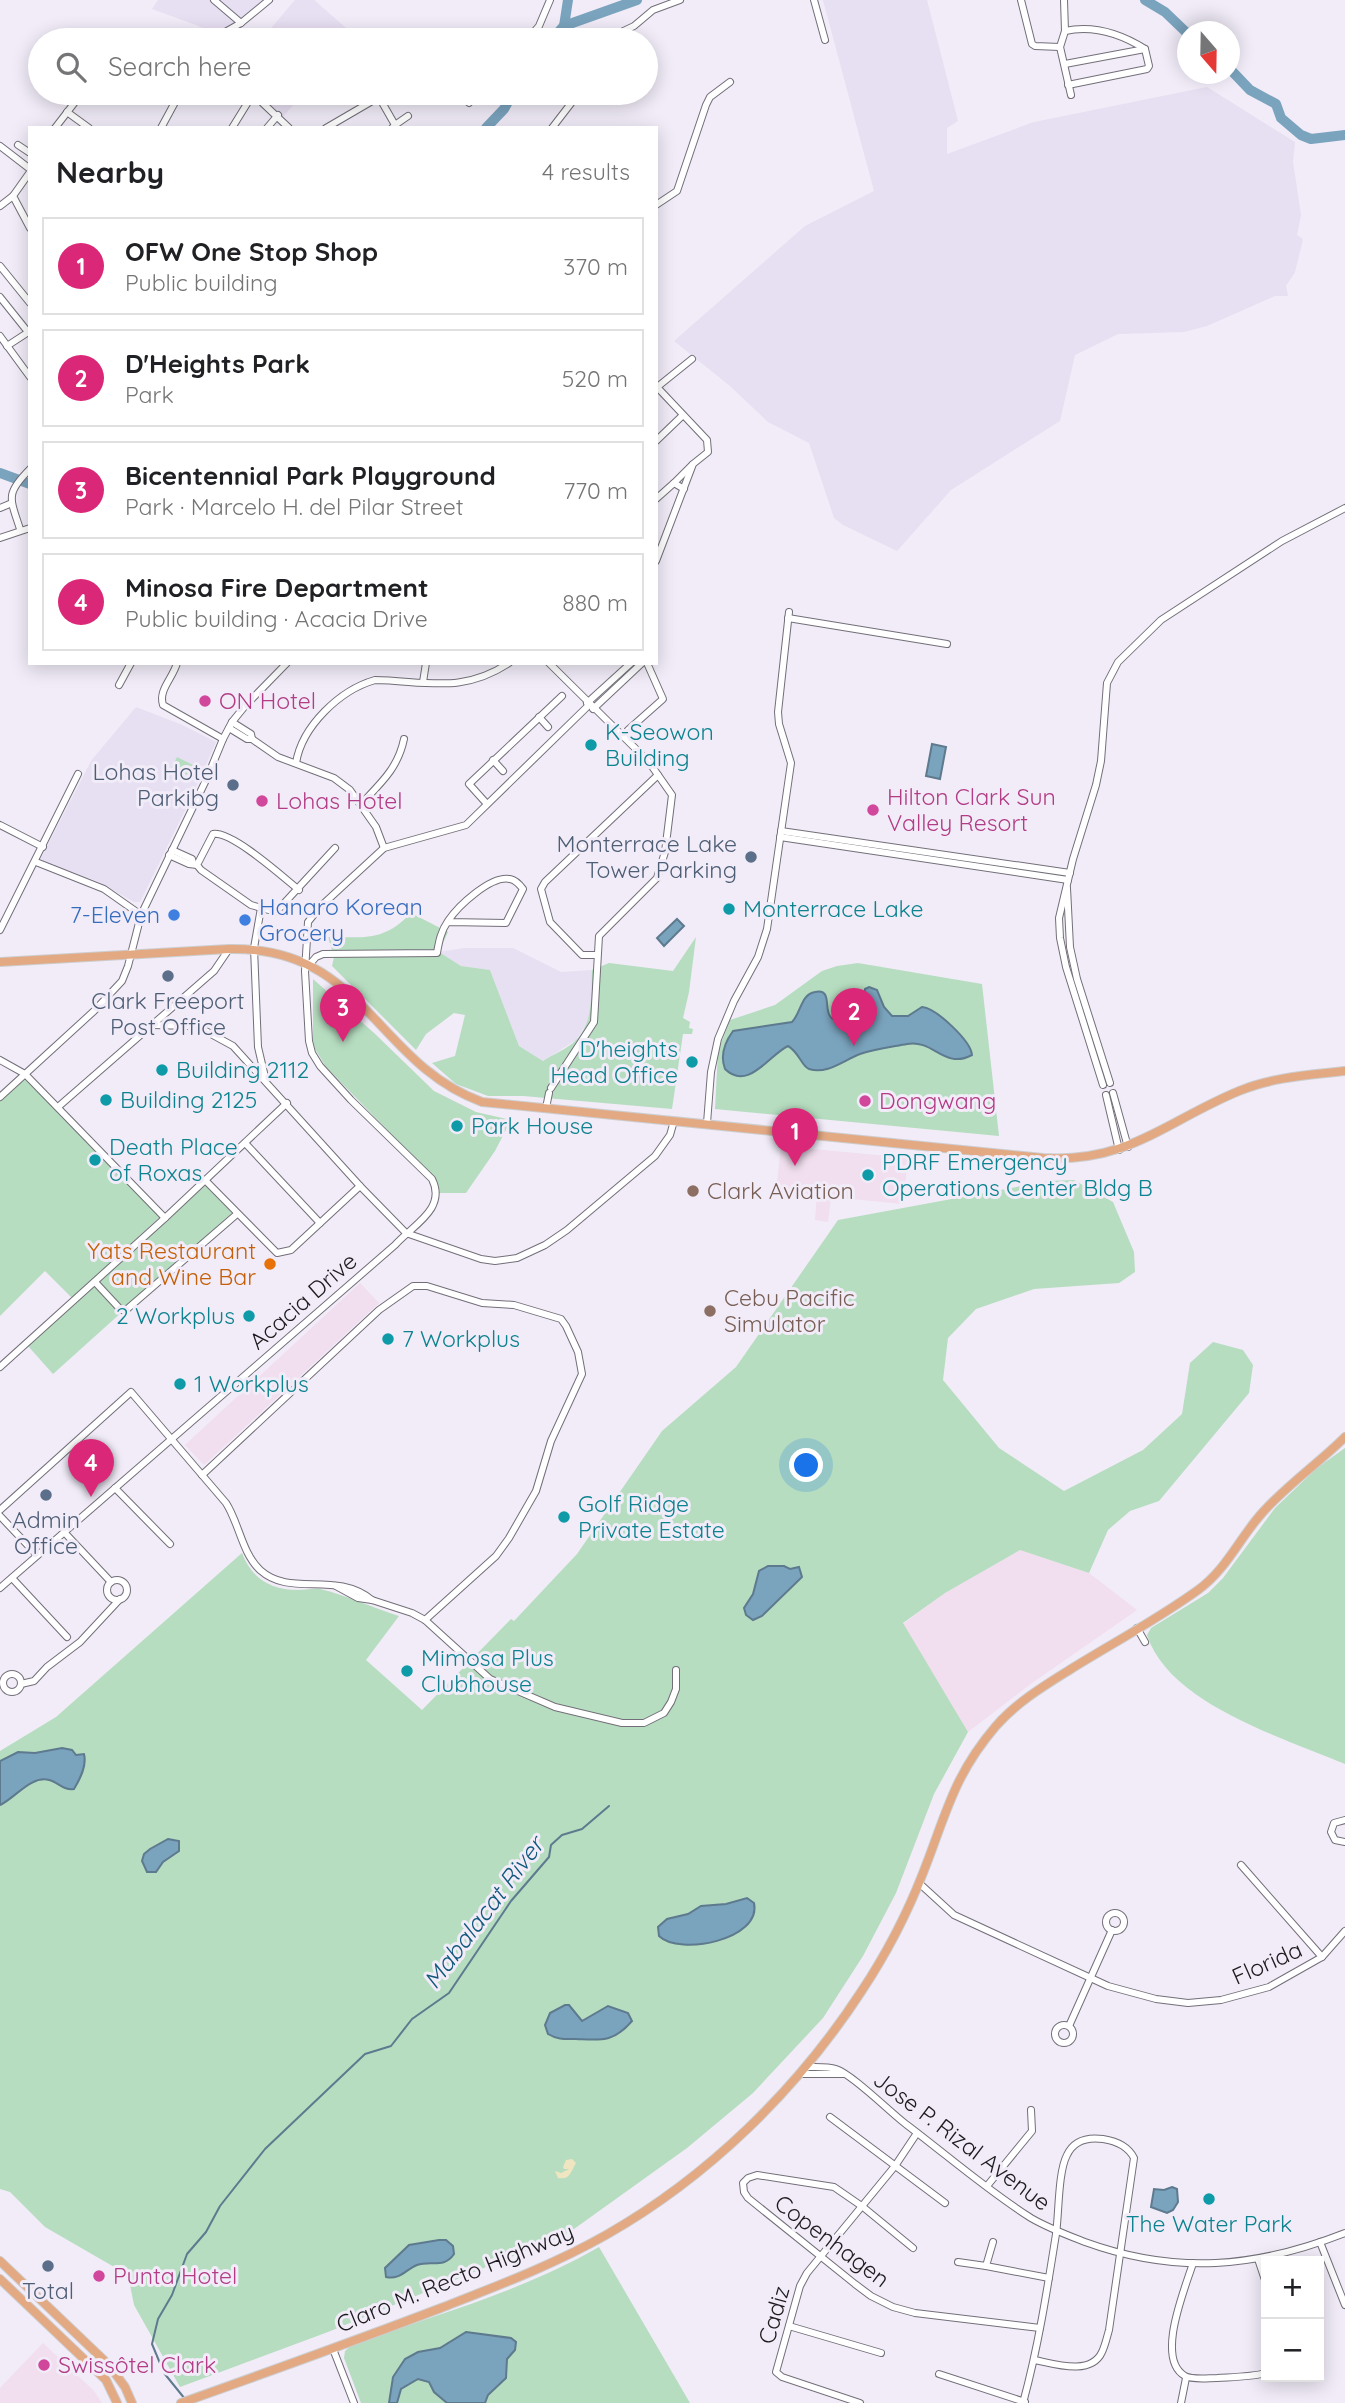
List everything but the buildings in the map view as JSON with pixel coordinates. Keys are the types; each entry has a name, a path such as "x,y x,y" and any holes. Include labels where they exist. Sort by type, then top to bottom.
{"main road":[{"path":"0,962 254,948 281,953 308,963 341,984 425,1071 440,1082 482,1102 1054,1159 1094,1156 1128,1147 1224,1097 1256,1084 1345,1071"},
{"name":"Claro M. Recto Highway","path":"181,2403 512,2281 610,2232 685,2183 726,2150 800,2071 868,1982 919,1883 955,1786 994,1729 1012,1709 1036,1691 1208,1581 1224,1566 1249,1529 1269,1506 1345,1437"},
{"path":"0,2261 109,2365 131,2400 139,2403"},
{"path":"0,2279 106,2380 117,2403"}],"street":[{"path":"214,0 241,23"},
{"path":"234,28 270,0"},
{"path":"537,28 550,0"},
{"path":"630,28 653,10 680,0"},
{"path":"814,0 825,40"},
{"path":"1021,0 1032,44 1060,47"},
{"path":"1064,0 1065,31 1060,47 1071,95"},
{"path":"1065,31 1102,31 1132,41 1145,49 1149,66 1147,69 1068,85"},
{"path":"1065,64 1145,49"},
{"path":"658,204 677,191 706,104 710,97 730,82"},
{"path":"56,126 73,105"},
{"path":"162,126 173,105"},
{"path":"233,126 246,105"},
{"path":"267,105 287,126"},
{"path":"329,126 365,105"},
{"path":"383,105 393,126 408,116"},
{"path":"554,126 570,105"},
{"path":"67,112 86,126"},
{"path":"269,126 278,115"},
{"path":"18,145 28,152"},
{"path":"0,146 28,169"},
{"path":"0,206 13,196 28,174"},
{"path":"13,196 28,223"},
{"path":"0,265 28,300"},
{"path":"0,298 28,331"},
{"path":"7,346 28,333"},
{"path":"0,336 28,374"},
{"path":"658,386 692,359"},
{"path":"658,390 707,440 709,446 708,452 658,497"},
{"path":"658,439 682,416"},
{"path":"658,556 693,464"},
{"path":"20,529 11,494 28,470"},
{"path":"674,483 684,489"},
{"path":"0,508 12,503"},
{"path":"1107,1084 1070,981 1060,938 1059,918 1101,761 1107,683 1118,662 1148,630 1179,606 1282,541 1345,508"},
{"path":"0,538 28,528"},
{"path":"707,1123 711,1072 718,1040 763,944 792,763 779,724 778,712 789,615 947,644"},
{"path":"119,685 130,665"},
{"path":"176,665 174,675 162,693 163,705 223,739"},
{"path":"0,1097 114,990 125,975 141,915 230,725 248,701 285,665"},
{"path":"423,682 426,665"},
{"path":"296,763 297,755 309,732 334,703 351,690 376,680 439,685 470,681 505,665"},
{"path":"546,1108 550,1091 594,1022 599,936 640,897 657,878 662,866 672,795 671,790 647,761 550,665"},
{"path":"230,725 251,734 252,739 278,757 334,778 361,804 376,827 384,848 466,825 629,665"},
{"path":"590,706 642,665"},
{"path":"628,730 663,699 646,665"},
{"path":"487,804 469,784 562,696"},
{"path":"539,717 548,727"},
{"path":"361,804 393,768 400,757 404,739"},
{"path":"493,760 503,771"},
{"path":"0,930 3,914 36,862 79,774"},
{"path":"596,956 582,955 550,922 541,889 545,881 658,775"},
{"path":"0,825 43,847"},
{"path":"195,864 213,834 219,833 248,849 299,890"},
{"path":"780,834 1069,880"},
{"path":"171,853 192,859 201,870 243,899 276,912 335,848"},
{"name":"Acacia Drive","path":"0,1588 395,1245 434,1206 437,1193 435,1185 340,1089 314,1058 309,1041 308,922 320,907 384,848"},
{"path":"36,862 104,888 141,915"},
{"path":"308,963 323,954 438,953 439,939 448,922 461,904 492,882 509,878 523,889 506,923 448,922"},
{"path":"261,908 254,948 258,1047 265,1079"},
{"path":"58,1107 214,971 229,949"},
{"path":"152,1026 190,1026 214,1034 233,1046 406,1233 481,1259 507,1261 529,1253 567,1230 655,1156 670,1135 674,1121"},
{"path":"0,1060 24,1074 165,1218"},
{"path":"1119,1150 1110,1094 1128,1147"},
{"path":"0,1367 287,1103"},
{"path":"244,1143 320,1223"},
{"path":"205,1180 277,1253 290,1250 360,1186"},
{"path":"95,1282 121,1310 126,1310 237,1214"},
{"path":"202,1475 379,1310 414,1286 427,1286 482,1303 514,1305 561,1319 578,1352 582,1374 551,1441 536,1491 496,1556 425,1620"},
{"path":"0,1510 131,1392 231,1512 248,1552 261,1570 275,1580 289,1584 320,1583 355,1589 372,1600 425,1620 490,1679 555,1707 622,1723 644,1723 664,1713 676,1689 676,1670"},
{"path":"115,1488 170,1544"},
{"path":"0,1516 37,1555"},
{"path":"64,1532 111,1582"},
{"path":"12,1578 67,1637"},
{"path":"21,1684 19,1676 13,1673 7,1675 3,1683 7,1691 16,1691 21,1684 34,1681 47,1667 80,1642 125,1596 127,1587 120,1580 111,1582"},
{"path":"111,1582 108,1594 113,1599 120,1599"},
{"path":"1138,1628 1144,1642"},
{"path":"0,1668 7,1675"},
{"path":"1345,1820 1334,1823 1331,1832 1335,1840 1345,1842"},
{"path":"1241,1865 1322,1957"},
{"name":"Florida","path":"919,1883 954,1915 1108,1986 1156,1999 1221,2000 1269,1987 1322,1957 1345,1931"},
{"path":"1069,2026 1112,1930"},
{"name":"Jose P. Rizal Avenue","path":"800,2071 835,2068 846,2074 917,2133 1031,2218 1057,2231 1120,2254 1193,2263 1258,2259 1345,2233"},
{"path":"987,2186 1032,2131 1031,2110"},
{"path":"830,2117 945,2203"},
{"name":"Cadiz","path":"860,2403 778,2375 776,2372 800,2286 807,2273 863,2207 917,2133"},
{"path":"939,2374 1025,2403 1057,2231 1065,2157 1073,2145 1087,2138 1106,2139 1122,2145 1134,2158 1109,2330 1102,2355 1089,2365 1073,2367 1035,2360"},
{"name":"Copenhagen","path":"863,2207 825,2184 757,2175 743,2183 748,2199 871,2296 893,2307 915,2313 1040,2329"},
{"path":"863,2207 913,2248"},
{"path":"986,2266 993,2242"},
{"path":"1320,2242 1345,2305"},
{"path":"1258,2259 1261,2268"},
{"path":"958,2262 1049,2278"},
{"path":"1193,2263 1171,2346 1172,2360 1177,2370 1186,2378 1261,2373"},
{"path":"789,2326 881,2353"},
{"path":"333,2348 354,2403"},
{"path":"1181,2403 1186,2378"}],"shaded area":[{"path":"158,0 265,0 262,6 227,28 202,28 152,9"},
{"path":"295,0 314,0 346,28 271,28"},
{"path":"823,0 927,0 958,121 947,128 947,154 1034,122 1207,87 1295,142 1293,162 1301,215 1297,235 1303,239 1295,272 1286,286 1288,296 1275,296 1207,326 1184,332 1118,334 1075,355 1060,421 951,490 897,551 834,518 809,443 768,422 730,386 674,341 805,226 874,191"},
{"path":"265,105 293,105 281,119"},
{"path":"136,707 216,742 140,902 134,902 97,881 43,862 41,858 91,761"},
{"path":"464,948 513,948 561,972 592,970 591,1008 586,1025 576,1040 543,1061 519,1046 490,970 461,966 439,952"},
{"path":"781,1146 908,1158 903,1204 831,1197 828,1222 815,1220 817,1195 776,1191"},
{"path":"360,1283 379,1303 204,1465 185,1445"},
{"path":"1020,1550 1089,1573 1137,1610 1032,1683 968,1732 903,1624 945,1593"},
{"name":"Swissôtel Clark","path":"43,2343 94,2391 102,2403 0,2403 0,2388"}],"green space":[{"path":"177,757 197,767 192,777 172,767"},
{"path":"411,913 448,932 439,952 461,966 490,970 519,1046 543,1061 569,1046 582,1033 589,1016 592,970 609,963 673,971 696,937 683,1018 690,1022 689,1028 693,1029 692,1034 683,1034 672,1109 523,1096 488,1096 456,1084 432,1063 455,1056 465,1015 454,1013 426,1034 416,1050 332,966 334,957 328,937 373,936 391,929"},
{"path":"858,963 982,984 999,1136 715,1109 718,1051 730,1020 775,1005 822,971"},
{"path":"313,979 434,1091 476,1112 511,1120 495,1151 466,1193 439,1193 434,1178 326,1067 315,1049 313,1040"},
{"path":"26,1077 161,1216 72,1298 45,1271 0,1316 0,1100"},
{"path":"1074,1180 1113,1202 1134,1252 1135,1272 1119,1283 1034,1289 976,1309 948,1338 943,1380 999,1448 1064,1491 1143,1450 1182,1414 1190,1363 1213,1342 1243,1350 1253,1365 1249,1393 1159,1501 1130,1511 1108,1530 1089,1573 1020,1550 945,1593 903,1623 968,1732 934,1794 896,1893 863,1956 823,2018 753,2093 687,2148 567,2234 328,2332 180,2387 134,2305 128,2275 45,2227 10,2192 0,2189 0,1751 56,1717 242,1553 257,1576 271,1585 298,1590 320,1589 399,1616 366,1660 422,1710 511,1619 514,1621 577,1554 662,1431 736,1367 838,1220 1049,1181"},
{"path":"206,1185 232,1213 53,1374 28,1346"},
{"path":"1345,1448 1345,1764 1261,1730 1203,1699 1179,1681 1159,1659 1147,1635 1151,1628 1208,1593 1223,1578 1275,1508 1317,1468"},
{"path":"599,2247 690,2403 361,2403 344,2358 345,2351 353,2344 540,2277"}],"sand":[{"path":"572,2159 576,2163 569,2175 558,2178 555,2171 561,2173 569,2169 563,2167 566,2160"}],"water":[{"path":"932,744 946,747 940,779 926,776"},
{"path":"677,919 684,926 664,946 657,938"},
{"path":"869,987 877,990 884,1007 892,1016 908,1016 922,1007 936,1013 966,1042 972,1055 954,1059 925,1046 907,1044 866,1052 829,1068 816,1070 807,1068 788,1046 750,1074 734,1075 725,1069 724,1049 733,1031 792,1022 807,996 815,992 824,993 826,996 828,1013 833,1020 845,1021 861,1008 865,989"},
{"path":"768,1566 784,1566 790,1569 799,1567 802,1577 762,1616 753,1620 746,1615 744,1608 753,1594 759,1571"},
{"path":"62,1748 72,1750 76,1755 84,1754 84,1768 74,1789 42,1779 29,1784 0,1805 0,1761 18,1752 35,1753"},
{"path":"168,1839 179,1841 179,1851 163,1862 156,1872 147,1872 142,1861 144,1854"},
{"path":"747,1898 754,1903 753,1916 745,1927 733,1935 700,1944 669,1942 659,1936 658,1927 667,1919 688,1914 701,1906 726,1904"},
{"path":"569,2005 582,2021 608,2006 628,2013 632,2021 619,2033 606,2039 558,2038 548,2034 545,2025 550,2013"},
{"path":"1154,2189 1177,2189 1178,2202 1173,2210 1167,2213 1151,2207"},
{"path":"446,2240 453,2246 454,2254 450,2259 442,2263 417,2265 399,2276 386,2277 385,2268 409,2245"},
{"path":"466,2332 511,2338 516,2342 515,2350 507,2359 506,2378 488,2395 485,2403 447,2403 434,2392 429,2382 418,2379 401,2389 397,2403 389,2403 393,2377 405,2359 418,2352 440,2348"}],"waterway":[{"path":"564,26 568,0"},
{"path":"562,28 637,0"},
{"path":"1145,0 1165,12 1177,23"},
{"path":"1240,80 1250,90 1276,104 1281,118 1301,135 1311,139 1345,135"},
{"path":"488,126 506,105"},
{"path":"0,473 28,483"},
{"name":"Mabalacat River","path":"185,2399 164,2373 152,2344 158,2319 172,2295 187,2254 206,2232 220,2206 265,2149 365,2054 391,2046 412,2019 449,1993 511,1901 549,1857 551,1845 562,1835 582,1829 609,1806"}],"place":[{"name":"ON Hotel","path":"205,701"},
{"name":"K-Seowon Building","path":"591,745"},
{"name":"Lohas Hotel Parkibg","path":"233,785"},
{"name":"Lohas Hotel","path":"262,801"},
{"name":"Hilton Clark Sun Valley Resort","path":"873,810"},
{"name":"Monterrace Lake Tower Parking","path":"751,857"},
{"name":"Monterrace Lake","path":"729,909"},
{"name":"7-Eleven","path":"174,915"},
{"name":"Hanaro Korean Grocery","path":"245,920"},
{"name":"Clark Freeport Post Office","path":"168,976"},
{"name":"Bicentennial Park Playground","path":"343,1042"},
{"name":"D'Heights Park","path":"854,1046"},
{"name":"D'heights Head Office","path":"692,1062"},
{"name":"Building 2112","path":"162,1070"},
{"name":"Building 2125","path":"106,1100"},
{"name":"Dongwang","path":"865,1101"},
{"name":"Park House","path":"457,1126"},
{"name":"Death Place of Roxas","path":"95,1160"},
{"name":"OFW One Stop Shop","path":"795,1166"},
{"name":"PDRF Emergency Operations Center Bldg B","path":"868,1175"},
{"name":"Clark Aviation","path":"693,1191"},
{"name":"Yats Restaurant and Wine Bar","path":"270,1264"},
{"name":"Cebu Pacific Simulator","path":"710,1311"},
{"name":"2 Workplus","path":"249,1316"},
{"name":"7 Workplus","path":"388,1339"},
{"name":"1 Workplus","path":"180,1384"},
{"name":"Admin Office","path":"46,1495"},
{"name":"Minosa Fire Department","path":"91,1497"},
{"name":"Golf Ridge Private Estate","path":"564,1517"},
{"name":"Mimosa Plus Clubhouse","path":"407,1671"},
{"name":"The Water Park","path":"1209,2199"},
{"name":"Total","path":"48,2266"},
{"name":"Punta Hotel","path":"99,2276"},
{"name":"Swissôtel Clark","path":"44,2365"}]}
